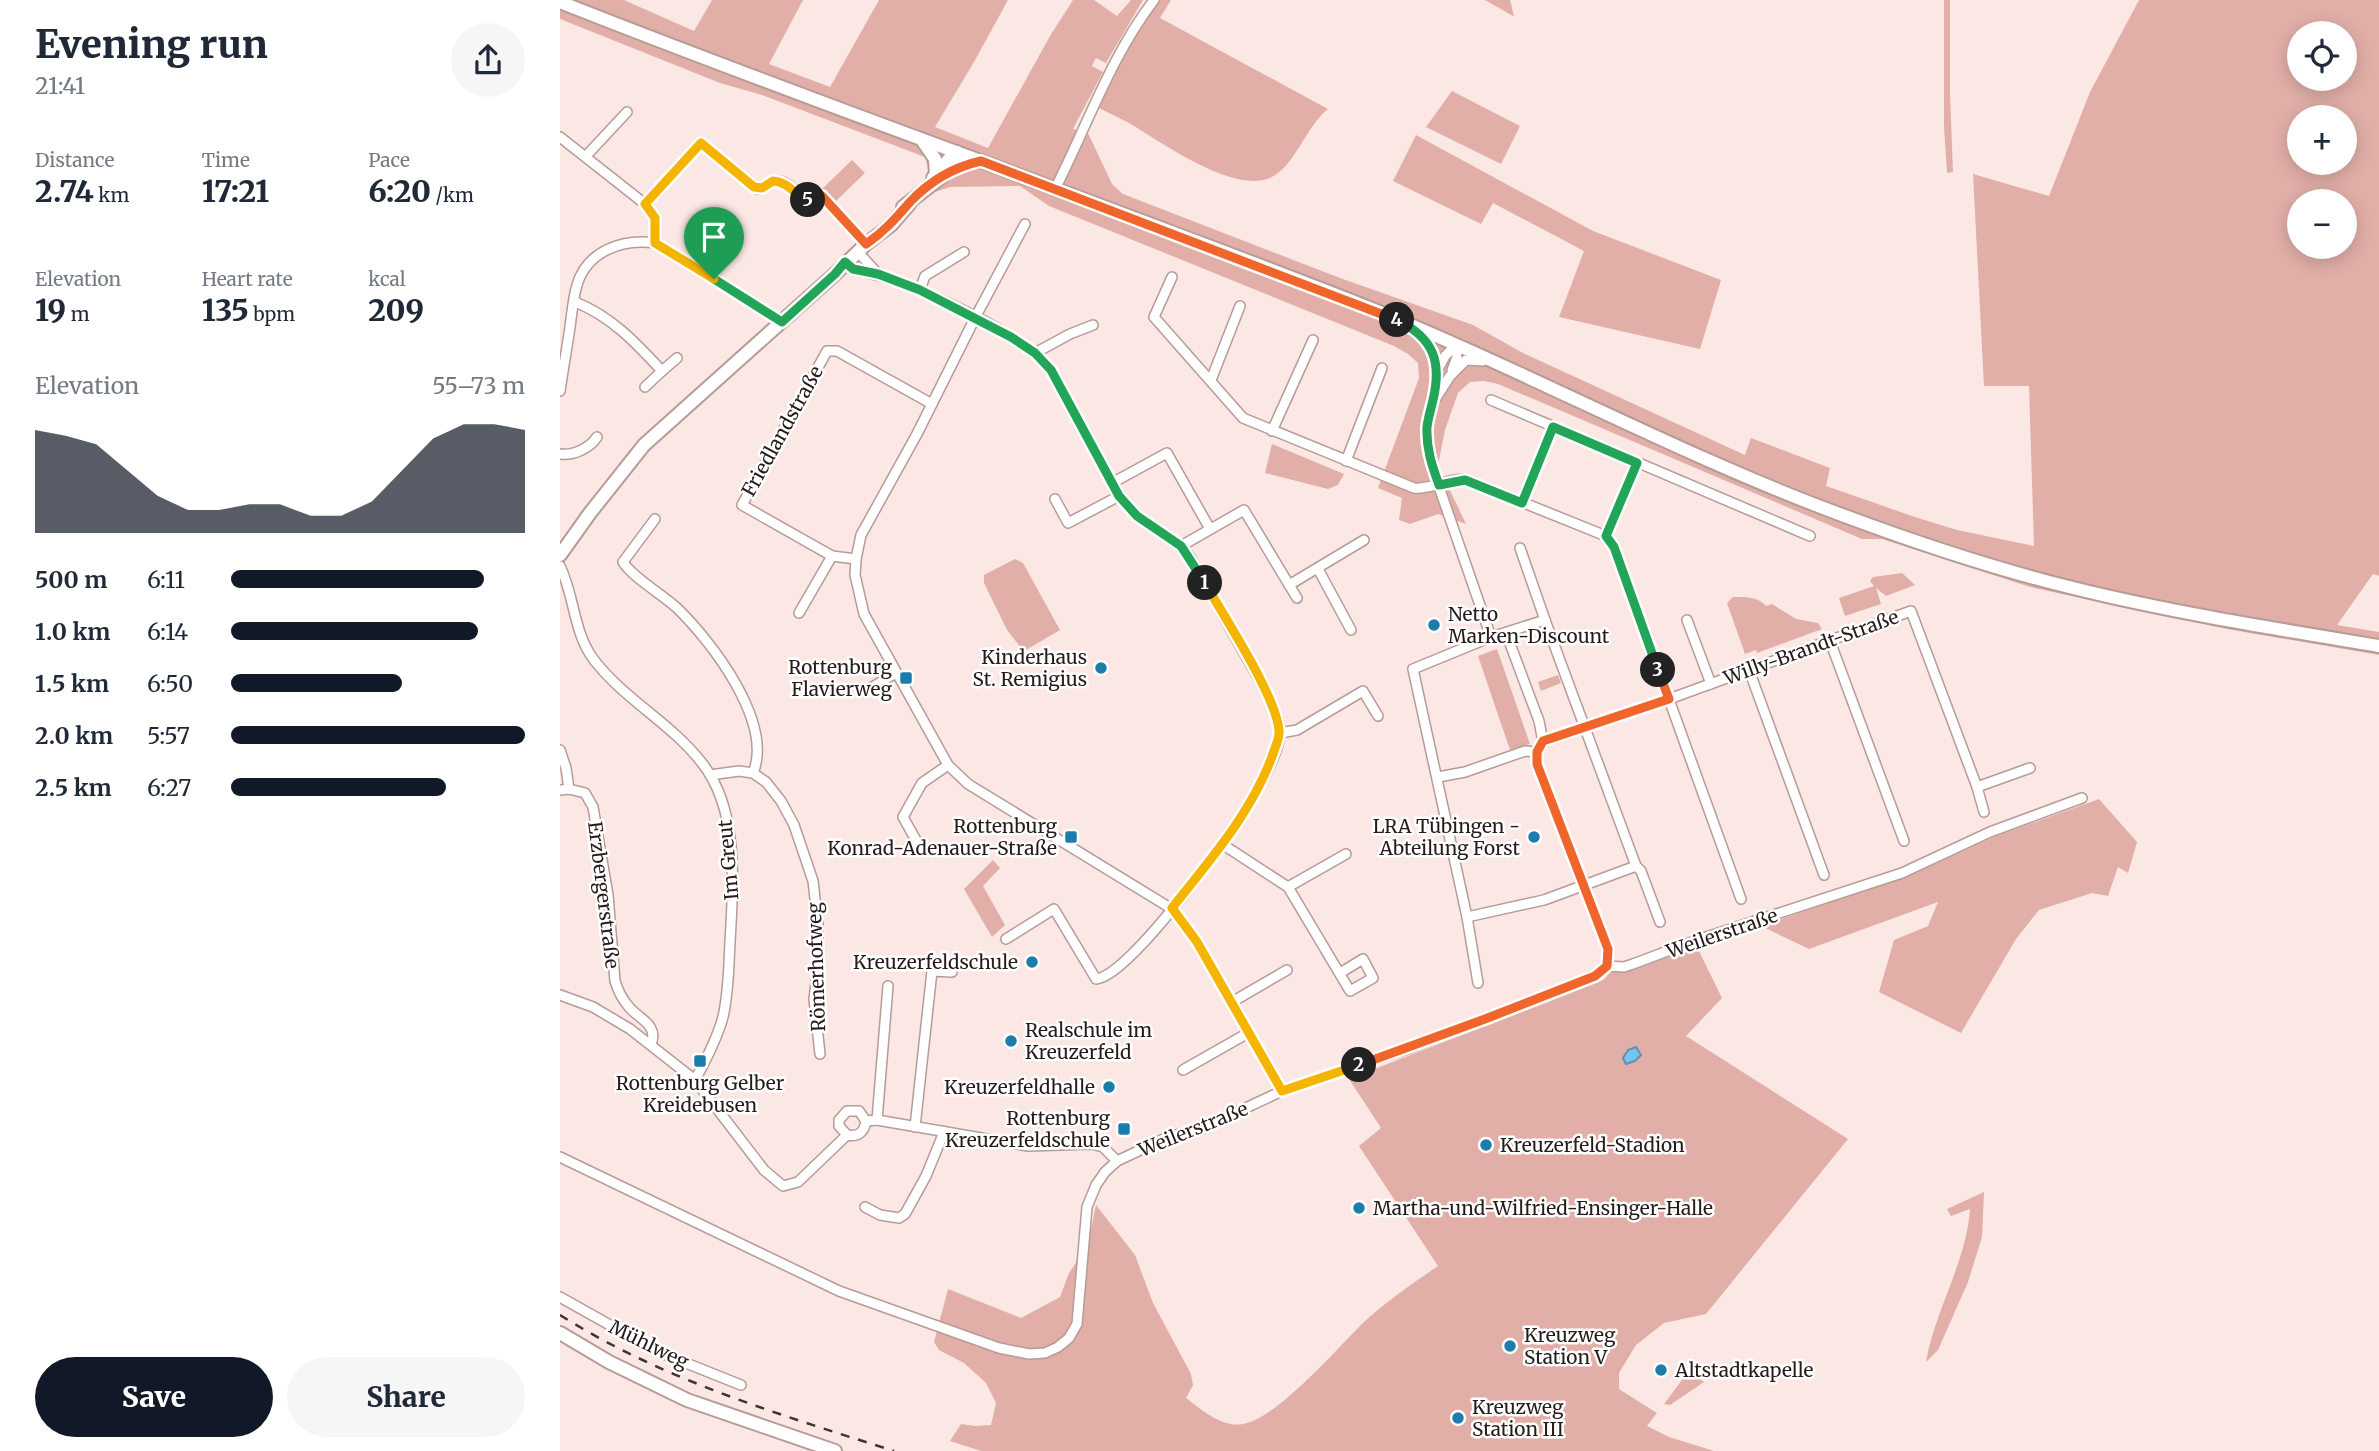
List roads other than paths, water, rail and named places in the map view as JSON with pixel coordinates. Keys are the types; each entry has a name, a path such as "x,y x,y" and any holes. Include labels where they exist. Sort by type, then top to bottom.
{"main road":[{"path":"560,2 1401,321 1739,474 1838,514 1942,550 2076,589 2239,624 2379,646"},
{"path":"922,139 941,174"},
{"path":"560,555 644,445 835,274 845,262 891,225 941,174 956,152"},
{"path":"941,174 981,161"},
{"path":"560,1333 609,1362 687,1400 835,1451"}],"street":[{"path":"1055,189 1116,62 1154,0"},
{"path":"586,156 627,112"},
{"path":"560,137 645,204 655,218 655,243"},
{"path":"645,204 701,143 758,188 778,181 785,183 806,200 822,196 862,248 878,274"},
{"path":"1025,224 862,535 855,575 864,614 948,765 968,784 1172,908 1197,942 1282,1091"},
{"path":"560,391 577,284 586,267 601,252 622,242 634,240 655,243 782,322"},
{"path":"920,290 925,276 964,252"},
{"path":"845,262 853,269 878,274 920,290 1035,353 1051,370 1119,496 1137,516 1181,546 1196,567 1275,710 1280,733 1266,774 1222,844 1172,908 1121,965 1099,979 1090,970 1054,909 1006,939"},
{"path":"1172,277 1154,317 1243,418 1414,488 1465,480 1606,536 1614,547 1741,899"},
{"path":"575,303 595,311 615,324 662,371"},
{"path":"1211,380 1240,306"},
{"path":"1401,321 1429,346 1438,369"},
{"path":"1035,353 1093,325"},
{"path":"1272,431 1313,340"},
{"path":"1456,345 1445,355 1438,369 1427,427 1429,458 1491,638"},
{"path":"1433,403 1450,376 1457,357 1456,345"},
{"name":"Friedlandstraße","path":"856,559 832,556 743,505 827,351 837,351 932,404"},
{"path":"645,387 677,358"},
{"path":"1450,376 1466,360 1499,364"},
{"path":"1346,461 1382,368"},
{"path":"1491,400 1810,536"},
{"path":"1522,503 1553,427"},
{"path":"560,454 571,454 591,445 597,437"},
{"path":"1112,482 1167,453 1210,529"},
{"path":"1606,536 1637,463"},
{"path":"1055,499 1068,523 1119,496"},
{"path":"1181,546 1244,510 1297,598"},
{"path":"654,519 624,562 629,571 677,608 704,638 743,696 752,725 758,754 753,773 739,771 710,775"},
{"path":"1289,585 1364,540"},
{"path":"1520,548 1584,728 1660,922"},
{"path":"799,614 832,556"},
{"name":"Im Greut","path":"560,566 567,581 578,631 593,659 617,687 673,731 710,775 726,819 732,854 730,987 713,1046 696,1082"},
{"path":"1318,569 1351,630"},
{"name":"Willy-Brandt-Straße","path":"1543,741 1669,699 1911,611 1977,787"},
{"path":"1478,983 1467,917 1413,669 1545,620"},
{"name":"Willy-Brandt-Straße","path":"1687,620 1711,684"},
{"path":"1506,633 1539,720 1543,741 1537,752 1537,764 1608,949 1607,966"},
{"path":"1830,641 1904,841"},
{"path":"1749,670 1824,875"},
{"path":"864,692 897,673"},
{"path":"1280,733 1297,730 1363,691 1378,716"},
{"path":"560,750 566,768 564,789"},
{"path":"1438,778 1465,772 1525,751 1537,752"},
{"path":"921,849 903,817 922,783 948,765"},
{"path":"1984,812 1977,787 2030,768"},
{"name":"Römerhofweg","path":"753,773 766,782 781,801 794,825 813,881 818,939 814,999 820,1054"},
{"name":"Erzbergerstraße","path":"564,789 585,793 593,807 608,895 615,981 623,1000 651,1026 654,1033 651,1044"},
{"name":"Weilerstraße","path":"560,1157 839,1291 999,1348 1029,1354 1045,1353 1069,1338 1077,1324 1087,1206 1096,1185 1117,1161 1168,1137 1203,1128 1282,1091 1497,1015 1595,976 1607,966 1624,967 1694,941 1902,873 1990,832 2082,798"},
{"path":"1222,844 1289,887 1340,973"},
{"path":"1289,887 1346,854"},
{"path":"1467,917 1544,900 1636,866"},
{"path":"1232,1002 1287,970"},
{"path":"915,1127 932,971 952,972"},
{"path":"877,1120 888,986"},
{"path":"560,995 593,1007 651,1044 696,1082 764,1170 783,1186 798,1182 847,1135"},
{"path":"1183,1070 1248,1032"},
{"path":"847,1111 859,1111 866,1121 865,1128 854,1136 847,1135 839,1126 839,1120 847,1111"},
{"path":"866,1121 877,1120 1028,1146 1092,1143 1103,1147 1117,1161"},
{"path":"865,1207 880,1215 899,1218 905,1214 926,1176 944,1132"},
{"name":"Mühlweg","path":"560,1297 656,1351 741,1385"}],"water":[{"path":"1636,1047 1641,1055 1626,1064 1623,1058 1628,1050"}],"railway":[{"path":"560,1315 599,1338 680,1377 765,1409 894,1451"}],"place":[{"name":"Netto Marken-Discount","path":"1434,625"},
{"name":"Kinderhaus St. Remigius","path":"1101,668"},
{"name":"Rottenburg Flavierweg","path":"906,678"},
{"name":"Rottenburg Konrad-Adenauer-Straße","path":"1071,837"},
{"name":"LRA Tübingen - Abteilung Forst","path":"1534,837"},
{"name":"Kreuzerfeldschule","path":"1032,962"},
{"name":"Realschule im Kreuzerfeld","path":"1011,1041"},
{"name":"Rottenburg Gelber Kreidebusen","path":"700,1061"},
{"name":"Kreuzerfeldhalle","path":"1109,1087"},
{"name":"Rottenburg Kreuzerfeldschule","path":"1124,1129"},
{"name":"Kreuzerfeld-Stadion","path":"1486,1145"},
{"name":"Martha-und-Wilfried-Ensinger-Halle","path":"1359,1208"},
{"name":"Kreuzweg Station V","path":"1510,1346"},
{"name":"Altstadtkapelle","path":"1661,1370"},
{"name":"Kreuzweg Station III","path":"1458,1418"}]}
